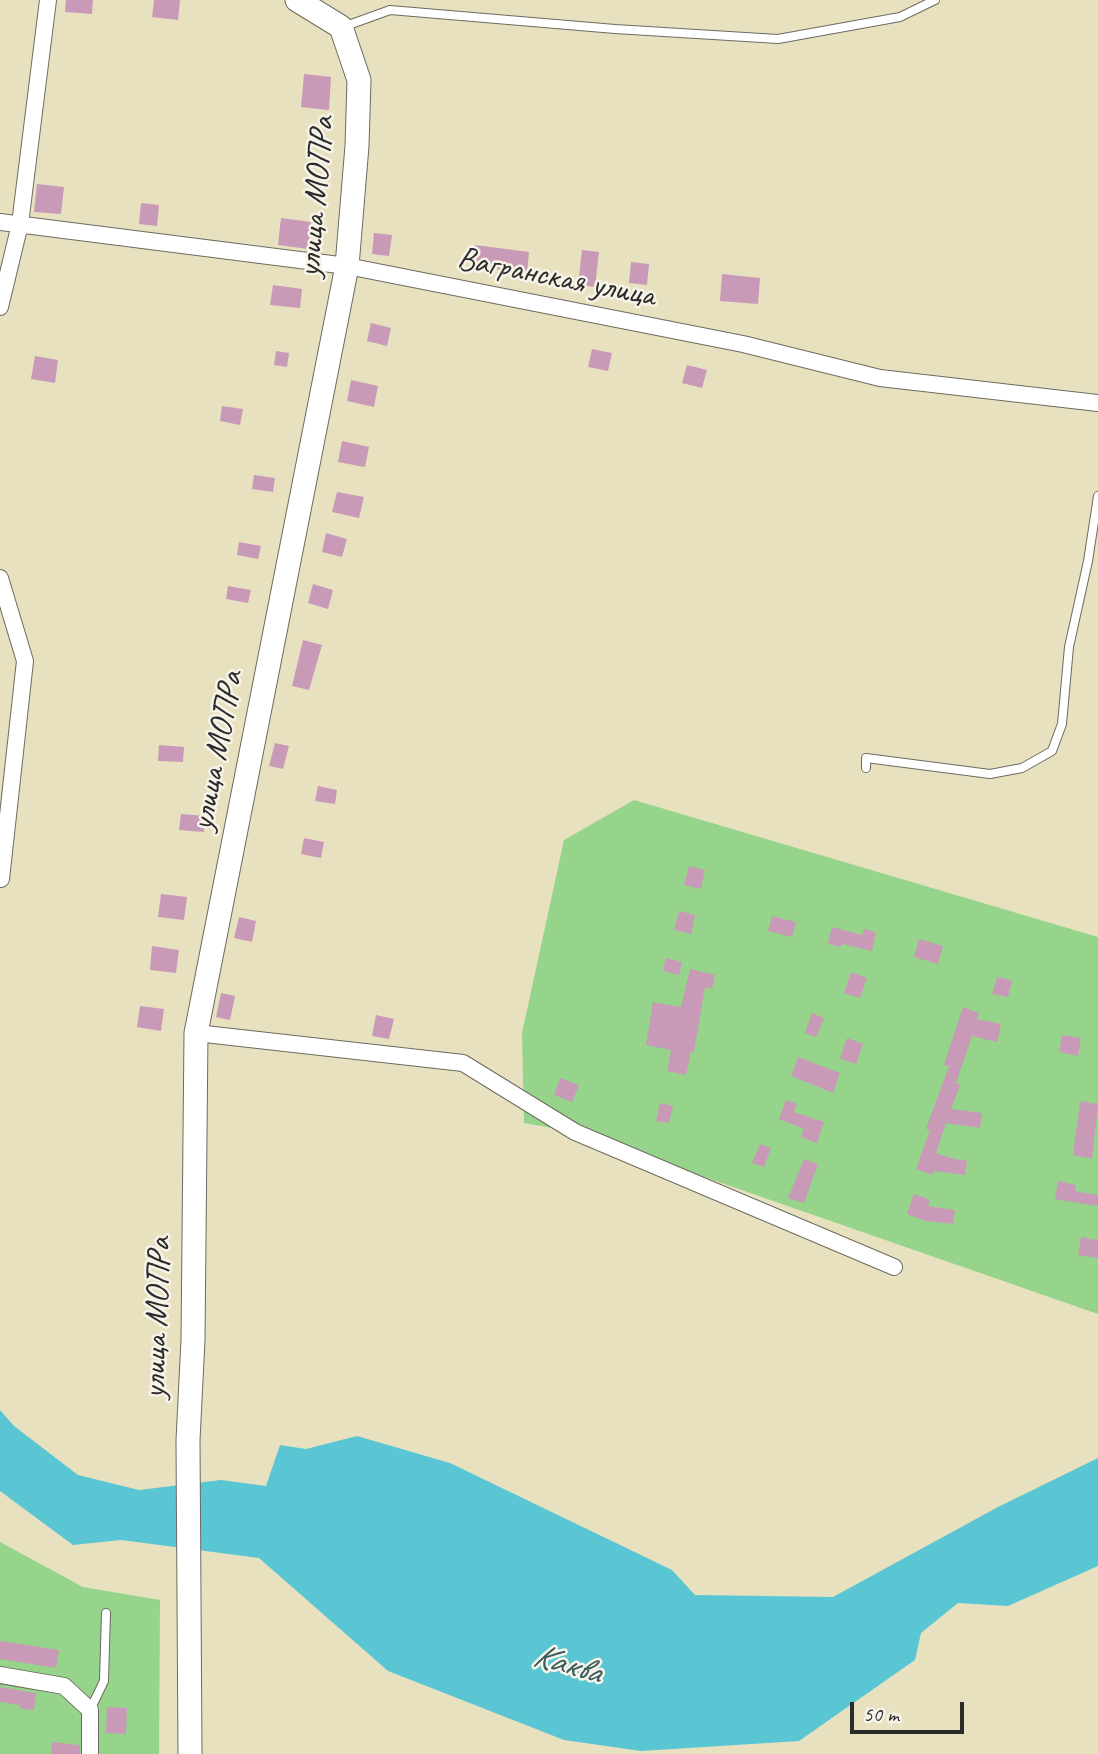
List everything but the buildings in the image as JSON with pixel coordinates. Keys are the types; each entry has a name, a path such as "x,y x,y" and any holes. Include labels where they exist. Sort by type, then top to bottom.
{"main road":[{"path":"298,0 341,27"},
{"name":"улица МОПРа","path":"190,1754 188,1440 193,1340 196,1033 347,266 357,146 359,80 341,27"}],"street":[{"path":"0,307 20,224 48,0"},
{"name":"Вагранская улица","path":"0,222 347,266 743,344 880,378 1098,403"},
{"path":"0,578 25,662 1,879"},
{"path":"196,1033 463,1063 575,1132 894,1267"},
{"path":"0,1675 64,1686 90,1710 90,1754"}],"lane":[{"path":"341,27 390,10 615,29 778,39 900,17 935,0"},
{"path":"866,768 866,758 990,774 1022,768 1052,751 1062,724 1069,647 1088,561 1098,496"},
{"path":"90,1710 104,1681 106,1613"}],"green space":[{"path":"634,800 1098,937 1098,1314 575,1132 524,1123 522,1033 564,840"},
{"path":"0,1542 83,1587 160,1600 159,1754 0,1754"}],"water":[{"name":"Каква","path":"0,1410 14,1426 78,1475 139,1490 221,1480 266,1486 280,1445 306,1449 357,1436 450,1463 672,1570 695,1595 833,1597 998,1507 1098,1458 1098,1566 1008,1606 958,1603 921,1633 915,1660 799,1741 641,1751 564,1740 388,1671 259,1558 121,1540 73,1545 0,1491"}]}
